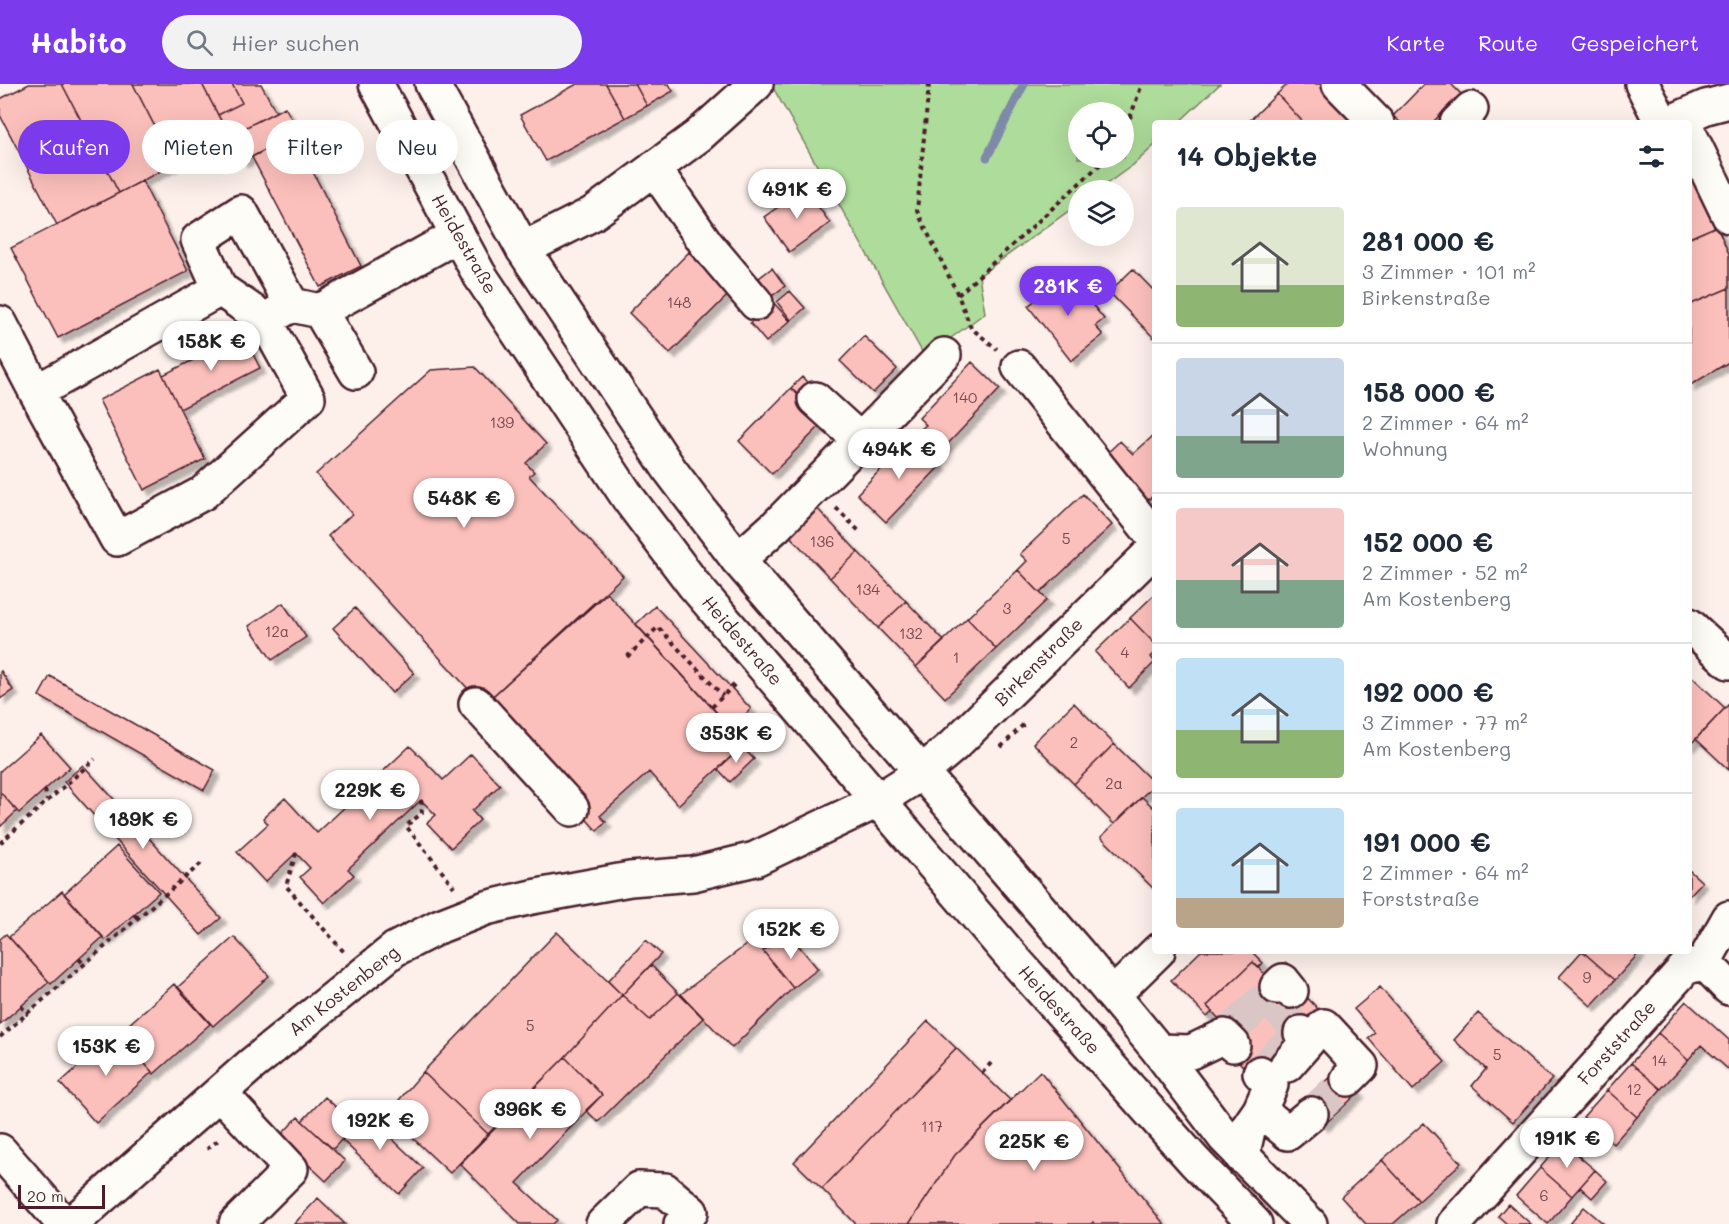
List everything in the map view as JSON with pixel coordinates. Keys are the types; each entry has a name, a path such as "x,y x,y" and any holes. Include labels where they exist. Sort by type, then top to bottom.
{"main road":[{"name":"Heidestraße","path":"376,84 479,274 629,499 694,585 1027,974 1195,1162 1254,1224"},
{"path":"432,84 523,249 670,470 738,560 921,773 969,825 1113,995 1225,1138 1310,1224"},
{"path":"523,249 592,214 698,136 756,84"},
{"path":"1339,84 1374,120"},
{"path":"1642,84 1674,120"},
{"path":"1684,120 1706,107 1729,101"},
{"path":"1692,151 1729,216"},
{"path":"654,168 707,245 756,303"},
{"path":"0,323 117,539 203,493 308,398 292,312 241,212 198,240 220,289"},
{"path":"292,312 458,235"},
{"path":"36,392 220,289 292,312 356,372"},
{"path":"738,560 776,526 866,430 944,355"},
{"path":"1019,367 1152,534"},
{"path":"814,399 866,430"},
{"name":"Birkenstraße","path":"877,801 921,773 969,731 1152,552"},
{"path":"1692,628 1729,662"},
{"path":"476,704 572,809"},
{"name":"Am Kostenberg","path":"71,1224 279,1042 395,949 440,926 486,909 532,897 630,879 693,874 755,859 877,801"},
{"path":"1729,918 1704,962 1729,988"},
{"path":"1113,995 1155,954"},
{"name":"Forststraße","path":"1454,1224 1685,968 1704,962"},
{"path":"1242,1157 1249,1126 1271,1078 1313,1030 1360,1066 1347,1079"},
{"path":"1159,1051 1191,1052 1229,1037"},
{"path":"1271,1078 1288,1133 1311,1114"},
{"path":"220,1093 291,1169 236,1224"},
{"path":"0,1151 64,1224"},
{"path":"603,1224 639,1189 665,1190 694,1220"}],"path":[{"path":"929,84 917,211 958,295 971,328 1019,367"},
{"path":"1134,107 1142,84"},
{"path":"958,295 1096,168"},
{"path":"627,657 658,627 723,696"},
{"path":"712,707 736,683"},
{"path":"0,843 95,759"},
{"path":"45,790 47,802"},
{"path":"422,800 422,813 406,826 457,890"},
{"path":"296,853 286,886 345,953"},
{"path":"0,1037 204,861"},
{"path":"134,914 138,920"},
{"path":"79,958 84,964"},
{"path":"21,1006 28,1015"},
{"path":"982,1073 992,1062"}],"green space":[{"path":"771,84 1220,84 1181,120 1152,120 1152,148 1134,164 1134,102 1068,102 1068,168 1129,168 1112,180 1068,180 1068,211 979,276 985,313 925,357"}],"building":[{"path":"29,84 62,84 81,120 18,120 18,150 0,115 0,99"},
{"path":"62,84 133,84 151,120 142,120 142,174 155,174 119,193 109,174 130,174 130,120 81,120"},
{"path":"133,84 202,84 221,120 151,120"},
{"path":"202,84 232,84 242,103 218,115"},
{"path":"232,84 261,84 276,112 254,123 254,120 221,120 218,115 242,103"},
{"path":"577,84 606,84 625,118 546,161 520,115"},
{"path":"606,84 635,84 647,106 625,118"},
{"path":"635,84 669,84 673,91 647,106"},
{"path":"1288,84 1327,84 1357,120 1301,120 1277,94"},
{"path":"1424,84 1451,84 1461,94 1435,120 1398,120 1393,116"},
{"path":"1277,94 1301,120 1250,120"},
{"path":"285,107 292,120 266,120 266,149 254,156 254,123"},
{"path":"266,150 266,174 314,174 361,266 320,287 254,161 254,156"},
{"path":"31,174 109,174 119,193 57,225"},
{"path":"1692,180 1717,226 1692,237"},
{"path":"142,181 188,271 58,338 11,248"},
{"path":"805,188 830,223 789,252 764,217"},
{"path":"1717,226 1729,254 1729,288 1692,304 1692,237"},
{"path":"689,252 730,293 670,353 629,313"},
{"path":"772,268 785,286 772,296 759,278"},
{"path":"1133,269 1152,289 1152,336 1109,292"},
{"path":"1068,275 1104,319 1095,326 1103,335 1071,361 1028,306"},
{"path":"1729,288 1729,362 1692,384 1692,304"},
{"path":"790,291 805,308 791,320 777,302"},
{"path":"773,302 790,321 766,342 750,323"},
{"path":"243,335 260,368 180,409 163,375"},
{"path":"864,336 897,369 873,393 840,361"},
{"path":"972,362 1000,389 942,450 921,429 926,425 919,418"},
{"path":"475,367 546,444 526,463 534,472 529,476 623,576 483,705 328,536 352,514 316,474 431,370"},
{"path":"160,369 205,459 144,490 99,400"},
{"path":"802,377 819,394 808,405 791,388"},
{"path":"791,388 825,421 772,474 739,441"},
{"path":"912,437 941,465 886,522 857,494"},
{"path":"1152,437 1152,497 1147,501 1104,456 1120,441 1133,454"},
{"path":"1083,494 1112,525 1040,593 1018,570 1027,561 1020,554"},
{"path":"814,505 858,552 830,578 786,532"},
{"path":"858,552 906,601 878,628 830,578"},
{"path":"1018,570 1047,600 996,649 967,618"},
{"path":"607,593 745,744 678,805 649,772 600,816 606,822 597,831 483,705"},
{"path":"1152,597 1152,641 1130,618"},
{"path":"906,601 944,641 916,667 878,628"},
{"path":"283,603 306,637 272,660 249,626"},
{"path":"655,606 751,709 731,728 636,624"},
{"path":"355,608 414,673 392,693 333,628"},
{"path":"967,618 996,649 945,698 916,667"},
{"path":"1130,618 1152,641 1152,665 1129,688 1095,652"},
{"path":"0,672 13,690 0,699"},
{"path":"50,676 215,770 204,790 39,696"},
{"path":"1692,677 1725,708 1692,743"},
{"path":"1074,703 1114,744 1074,784 1033,743"},
{"path":"1729,704 1729,770 1696,739"},
{"path":"41,735 70,767 19,813 0,792 0,771"},
{"path":"1114,744 1152,781 1152,787 1114,824 1074,784"},
{"path":"410,746 443,780 471,754 500,785 472,811 480,820 451,848 427,823 436,815 421,800 348,869 354,875 324,903 300,877 310,868 296,853 265,882 237,852 268,824 263,818 285,798 317,833"},
{"path":"742,747 754,759 730,782 718,769"},
{"path":"83,765 221,918 201,935 64,782"},
{"path":"0,792 17,811 0,827"},
{"path":"1142,797 1152,806 1152,887 1101,837"},
{"path":"117,846 159,892 105,940 64,894"},
{"path":"1692,873 1702,882 1692,893"},
{"path":"62,891 103,937 51,984 9,937"},
{"path":"557,932 622,995 565,1057 488,1134 423,1072"},
{"path":"788,933 818,969 793,988 763,951"},
{"path":"6,934 49,982 0,1024 0,939"},
{"path":"758,936 769,947 763,951 793,988 732,1048 681,994"},
{"path":"234,937 269,976 213,1026 178,987"},
{"path":"646,940 661,954 622,995 608,981"},
{"path":"1198,954 1254,954 1263,963 1258,968 1253,962 1217,996 1207,1006 1212,1012 1207,1017 1171,980"},
{"path":"1579,954 1585,954 1615,980 1591,1006 1559,977"},
{"path":"1585,954 1638,954 1615,980"},
{"path":"1253,962 1286,996 1296,986 1322,1013 1254,1078 1228,1050 1239,1040 1207,1006"},
{"path":"651,965 678,993 650,1020 622,995"},
{"path":"174,984 210,1024 154,1074 118,1034"},
{"path":"1380,987 1445,1062 1413,1090 1368,1038 1375,1033 1354,1009"},
{"path":"678,993 703,1018 598,1122 586,1110 602,1095 565,1057 622,995 650,1020"},
{"path":"1686,1001 1729,1040 1729,1070 1701,1045 1688,1060 1658,1033"},
{"path":"1478,1013 1552,1079 1513,1122 1472,1086 1486,1069 1454,1040"},
{"path":"928,1021 956,1048 822,1189 794,1162"},
{"path":"117,1031 152,1072 96,1123 60,1083"},
{"path":"1658,1033 1688,1060 1661,1089 1631,1063"},
{"path":"956,1048 1010,1100 955,1155 909,1224 856,1224 822,1189"},
{"path":"565,1057 602,1095 517,1183 557,1220 553,1224 520,1224 460,1164"},
{"path":"1631,1063 1661,1089 1637,1117 1607,1090"},
{"path":"1338,1070 1359,1092 1323,1126 1302,1104"},
{"path":"1040,1071 1164,1224 1094,1224 1093,1222 1091,1224 909,1224 955,1155"},
{"path":"423,1072 488,1134 450,1173 387,1114"},
{"path":"1607,1090 1637,1117 1613,1144 1583,1117"},
{"path":"325,1097 355,1125 333,1149 302,1121"},
{"path":"355,1104 423,1168 399,1194 342,1140 355,1125 344,1115"},
{"path":"298,1117 345,1161 326,1181 279,1137"},
{"path":"1424,1123 1461,1163 1419,1201 1382,1160"},
{"path":"1562,1142 1595,1170 1572,1196 1540,1168"},
{"path":"1382,1160 1419,1201 1393,1224 1366,1224 1341,1197"},
{"path":"1540,1168 1572,1196 1548,1224 1516,1196"},
{"path":"1595,1170 1607,1181 1592,1198 1580,1187"},
{"path":"318,1198 345,1224 294,1224"},
{"path":"1508,1204 1531,1224 1507,1224 1498,1216"},
{"path":"1584,1207 1604,1224 1570,1224"}],"waterway":[{"path":"987,157 1024,84"}],"tunnel":[{"path":"1242,1020 1266,997 1301,1033"},
{"path":"1230,1031 1242,1020 1277,1056"},
{"path":"1311,1114 1348,1079"}]}
